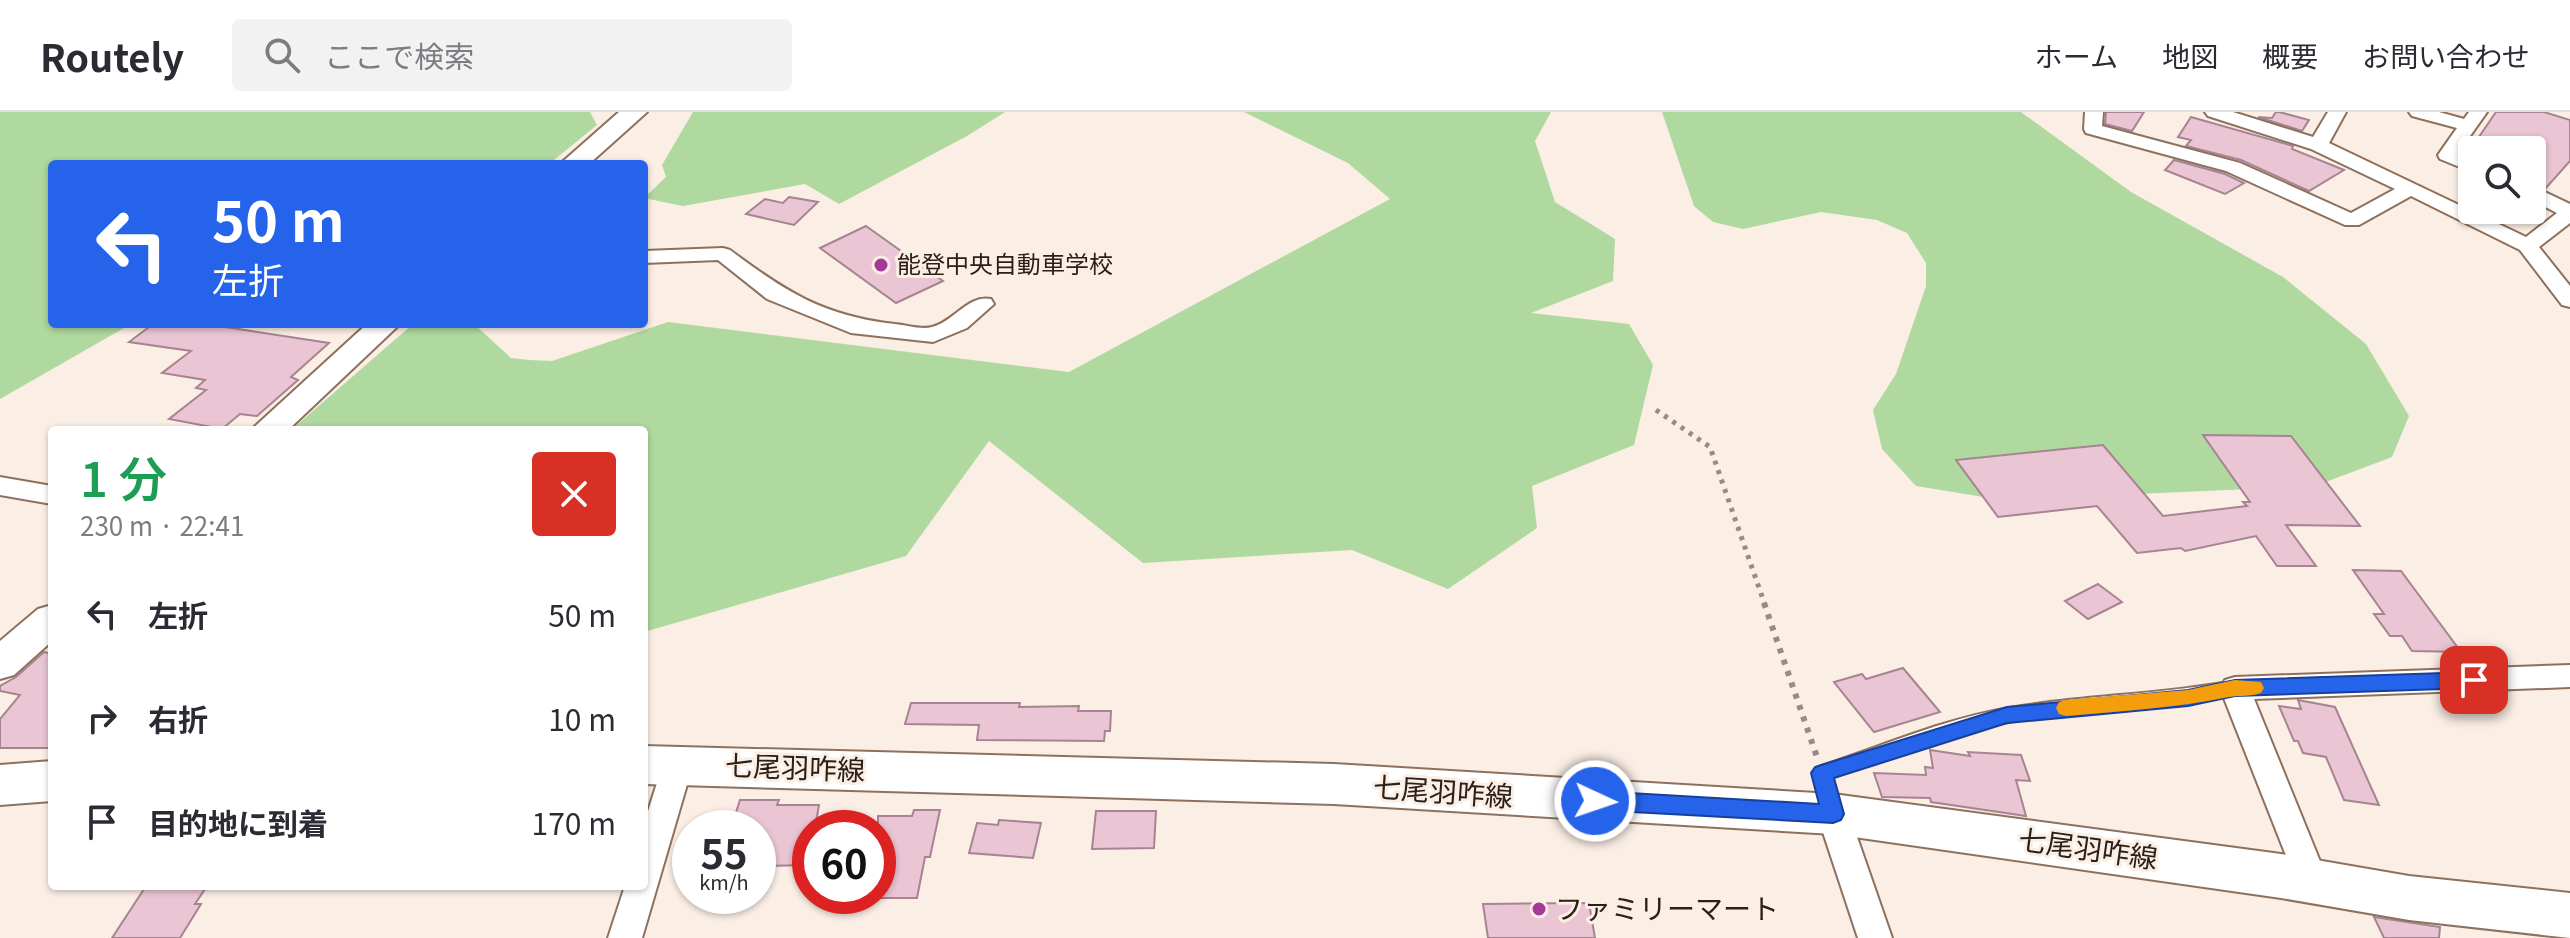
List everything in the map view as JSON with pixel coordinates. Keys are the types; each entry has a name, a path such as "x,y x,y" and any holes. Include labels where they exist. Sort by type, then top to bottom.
{"main road":[{"name":"七尾羽咋線","path":"661,765 1334,784 1828,793 2409,898 2570,916"},
{"path":"0,785 48,781"}],"street":[{"path":"578,160 634,112"},
{"path":"2094,112 2093,129 2233,167 2352,221 2411,188"},
{"path":"2214,112 2318,145 2527,246 2570,300"},
{"path":"2318,145 2337,112"},
{"path":"2418,112 2473,119 2461,136"},
{"path":"2458,140 2447,155 2458,160"},
{"path":"2527,246 2570,212 2546,199"},
{"path":"648,257 723,254 775,294 851,326 933,335 959,323 983,304"},
{"path":"272,426 381,328"},
{"path":"0,486 48,494"},
{"path":"0,664 48,622"},
{"path":"2312,881 2235,688 2570,676"},
{"path":"648,851 661,765"},
{"path":"1828,793 1875,938"},
{"path":"625,938 640,890"}],"lane":[{"path":"1828,793 2007,715 2188,698 2235,688"}],"path":[{"path":"1656,410 1710,447 1828,793"}],"green space":[{"path":"0,112 590,112 597,125 554,160 48,160 48,328 124,328 0,399"},
{"path":"693,112 1005,112 967,136 839,204 805,184 683,206 648,199 648,194 666,177 662,165"},
{"path":"1244,112 1551,112 1535,141 1555,202 1615,239 1613,281 1531,313 1629,324 1653,365 1634,445 1532,486 1537,528 1448,589 1352,550 1143,563 989,441 906,556 648,631 648,426 296,426 408,328 478,328 511,358 529,360 552,361 668,322 1069,372 1390,199 1348,163"},
{"path":"1662,112 2021,112 2131,192 2283,277 2366,344 2409,416 2392,457 2315,486 2002,500 1916,486 1882,449 1873,410 1896,374 1926,286 1926,263 1907,233 1877,220 1821,212 1743,229 1713,222 1694,206"}],"building":[{"path":"2106,112 2144,112 2132,131 2105,124"},
{"path":"2276,112 2309,120 2302,131 2258,117 2272,118"},
{"path":"2496,112 2544,112 2570,120 2570,161 2546,188 2546,136 2480,136"},
{"path":"2191,117 2293,146 2292,149 2344,170 2309,191 2241,160 2186,146 2191,140 2178,137"},
{"path":"2174,160 2225,174 2244,183 2225,194 2165,170"},
{"path":"789,197 818,202 794,225 746,214 765,199 783,203"},
{"name":"能登中央自動車学校","path":"866,226 943,281 896,303 820,248"},
{"path":"148,328 232,328 329,343 291,377 298,380 257,416 240,414 226,426 206,426 169,419 206,390 196,388 205,380 162,373 191,351 129,342"},
{"path":"2203,435 2291,436 2360,526 2286,525 2316,566 2277,566 2256,536 2185,551 2181,548 2137,553 2097,506 1998,517 1956,460 2103,445 2163,516 2247,506 2243,502 2250,502"},
{"path":"2353,570 2401,571 2461,652 2412,651 2402,636 2390,636 2374,614 2384,614"},
{"path":"2098,584 2122,602 2088,619 2065,601"},
{"path":"44,652 48,653 48,748 0,748 0,719 20,695 0,691 0,686 16,677"},
{"path":"1903,668 1940,712 1874,732 1834,682 1862,674 1866,679"},
{"path":"2298,700 2335,707 2379,805 2344,800 2326,757 2303,753 2298,741 2294,741 2279,706 2301,709"},
{"path":"911,703 1079,706 1078,711 1111,711 1110,731 1105,731 1104,741 977,740 979,725 905,724"},
{"path":"1930,750 1970,756 1968,752 2021,755 2030,781 2016,780 2026,816 1931,802 1930,798 1882,797 1874,773 1926,775 1925,767 1933,768"},
{"path":"740,800 779,800 777,805 819,805 818,810 792,810 792,865 776,866 776,810 737,810"},
{"path":"914,810 940,810 930,857 925,857 917,898 896,898 896,816 912,816"},
{"path":"1096,811 1156,811 1154,848 1092,849"},
{"path":"999,820 1041,823 1033,858 969,853 977,823 998,825"},
{"path":"143,890 204,890 195,904 201,904 180,938 112,938"},
{"path":"1589,903 1595,938 1488,938 1483,904"},
{"path":"2374,917 2440,927 2439,938 2384,938"}],"slow traffic":[{"path":"2066,708 2188,698 2235,688 2253,688"}],"place":[{"name":"能登中央自動車学校","path":"881,265"},
{"name":"ファミリーマート","path":"1539,909"}],"route":[{"path":"1595,801 1833,814 1822,773 2007,715 2188,698 2235,688 2474,680"}]}
